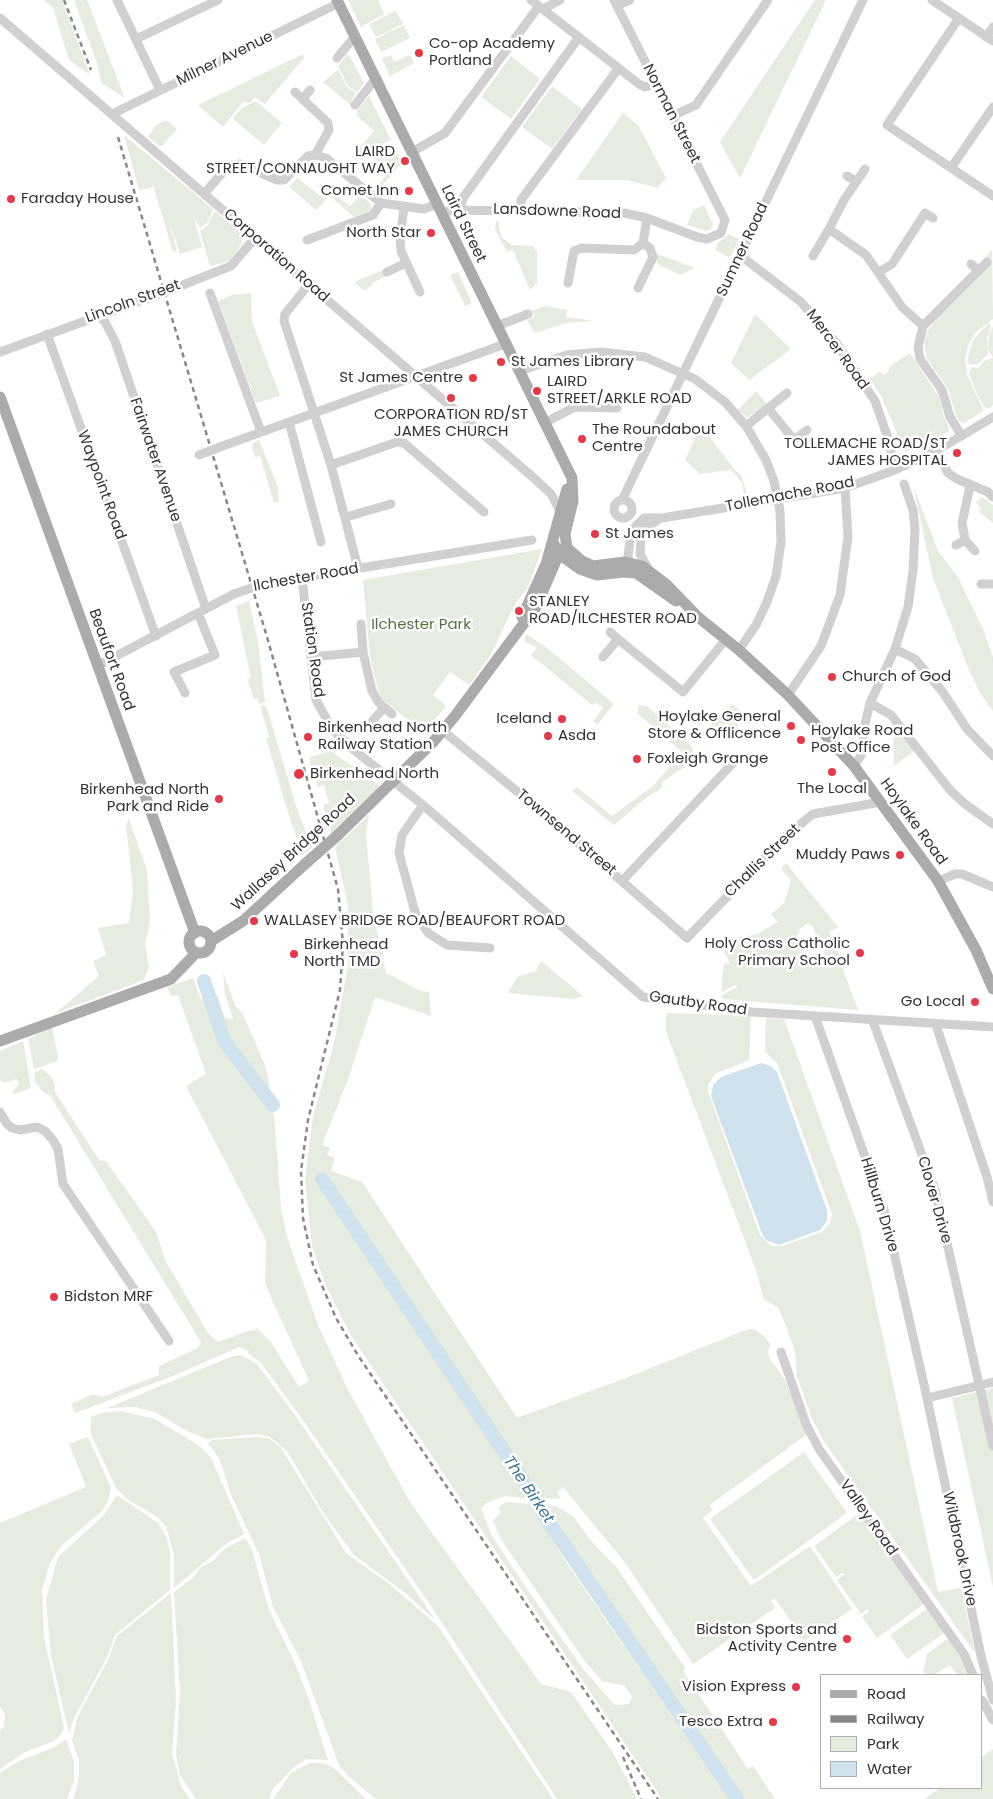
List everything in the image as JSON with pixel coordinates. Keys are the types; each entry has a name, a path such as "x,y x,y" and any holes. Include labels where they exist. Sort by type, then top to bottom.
{"main road":[{"name":"Laird Street","path":"338,2 572,478 574,487 573,502 559,554 550,566"},
{"name":"Beaufort Road","path":"0,397 195,933"},
{"path":"563,461 567,488 553,542 550,566 571,559"},
{"path":"565,534 571,559 586,572 598,575 632,564"},
{"path":"553,542 559,554 571,559 593,566 632,564 646,573"},
{"name":"Wallasey Bridge Road","path":"210,940 244,921 338,835 443,731 536,607 550,566"},
{"name":"Hoylake Road","path":"646,573 739,650 788,695 854,766 938,881 976,950 993,989"},
{"path":"0,1041 171,979 196,953 205,952 210,946 210,940 206,933 195,933 189,943 196,953"}],"street":[{"path":"117,0 160,90"},
{"path":"136,39 218,0"},
{"path":"531,0 642,86 655,84"},
{"path":"412,152 445,133 541,7 560,0"},
{"path":"616,3 630,0"},
{"path":"672,116 696,105 768,0"},
{"name":"Sumner Road","path":"622,500 863,0"},
{"path":"932,0 990,39 993,27"},
{"name":"Milner Avenue","path":"112,114 338,2"},
{"name":"Norman Street","path":"616,3 655,84 725,220 724,228"},
{"name":"Corporation Road","path":"0,18 417,376 551,494 561,515"},
{"path":"959,18 887,125 993,196"},
{"path":"337,58 355,36"},
{"path":"460,210 463,198 579,38"},
{"path":"521,210 522,200 618,69"},
{"path":"354,105 376,78"},
{"path":"303,99 310,90"},
{"path":"296,92 328,123 329,130 315,155"},
{"path":"951,168 993,108"},
{"path":"204,194 222,173 233,165 240,164 277,180 284,180 308,156 315,155 332,162 381,204 373,215 307,240"},
{"path":"813,256 865,169"},
{"path":"848,176 856,182"},
{"name":"Lansdowne Road","path":"381,204 424,209 624,213 646,218 707,239 721,233 724,228"},
{"path":"404,207 400,238 406,263 420,292"},
{"path":"879,272 892,264 925,213"},
{"path":"568,282 574,251 582,248 629,251 639,248 643,243 646,218"},
{"path":"829,229 866,256 902,307 923,326"},
{"name":"Lincoln Street","path":"0,352 231,266 255,238"},
{"path":"638,288 653,257 650,248 643,243"},
{"name":"Mercer Road","path":"741,256 802,302 837,344 875,401 887,435 895,470"},
{"path":"962,436 950,417 942,390 920,358 918,347 923,326 988,262"},
{"path":"387,272 406,263"},
{"path":"971,264 979,272"},
{"path":"309,284 285,314 284,321 331,465 358,568"},
{"path":"210,293 261,432"},
{"path":"496,326 528,314"},
{"name":"Fairwater Avenue","path":"98,315 105,322 115,341 215,655 174,672 185,693"},
{"name":"Waypoint Road","path":"47,334 156,636"},
{"path":"199,455 506,344"},
{"path":"519,371 553,358 601,352 645,358 684,372 725,402 746,426 766,460 778,500 781,542 776,576 762,615 739,650"},
{"path":"746,426 787,393"},
{"path":"544,423 575,407 617,408"},
{"path":"768,408 794,440 807,430"},
{"name":"Tollemache Road","path":"611,564 622,559 628,549 634,528 640,521 649,517 662,518 845,488 895,470 936,451 993,417"},
{"path":"290,422 320,538 329,533"},
{"path":"331,465 397,442 404,443 484,512"},
{"path":"936,451 948,472 970,486 988,492 993,497"},
{"path":"854,766 862,754 864,729 870,703 895,649 908,607 914,558 913,510 904,484"},
{"path":"970,486 962,523 965,540 975,551"},
{"path":"551,494 561,495 567,488"},
{"path":"788,695 821,646 840,595 848,537 845,488"},
{"path":"346,517 391,504"},
{"path":"632,564 644,531 650,524 662,518"},
{"name":"Ilchester Road","path":"97,666 234,594 263,584 532,540"},
{"path":"956,545 965,540"},
{"name":"Tollemache Road","path":"628,549 632,564 646,573"},
{"name":"Station Road","path":"302,578 316,700 332,729 354,750 393,780"},
{"path":"981,584 993,584"},
{"path":"361,624 363,652 372,692 384,708 392,714"},
{"path":"610,632 686,695 726,639"},
{"path":"603,657 618,639"},
{"path":"895,649 915,659 930,674 967,729 993,756"},
{"path":"312,657 363,652"},
{"path":"870,703 891,715 950,790 965,804 993,824"},
{"path":"373,720 384,708"},
{"name":"Townsend Street","path":"443,731 623,880 687,938"},
{"path":"623,880 733,763"},
{"name":"Gautby Road","path":"393,780 643,998 752,1012 936,1025 993,1027"},
{"name":"Challis Street","path":"687,938 787,835 813,814 881,802"},
{"path":"423,805 402,835 398,853 414,912 428,933 447,945 490,948"},
{"path":"938,881 955,874 968,876 993,887"},
{"name":"Hillburn Drive","path":"814,1016 885,1213 927,1398"},
{"name":"Clover Drive","path":"872,1019 934,1190 993,1446"},
{"path":"936,1025 987,1177 993,1202"},
{"path":"0,1112 7,1124 12,1128 20,1130 37,1128 45,1131 53,1140 58,1149 63,1184 169,1342"},
{"name":"Valley Road","path":"781,1352 806,1424 819,1449 964,1654 973,1674"},
{"path":"927,1398 993,1382"},
{"name":"Wildbrook Drive","path":"927,1398 981,1656 993,1700"},
{"path":"983,1702 993,1720"}],"green space":[{"path":"44,0 62,0 90,75 69,60 53,8"},
{"path":"74,0 87,0 125,98 101,83 98,66"},
{"path":"348,0 378,0 384,14 361,27"},
{"path":"815,0 826,0 740,178 720,142"},
{"path":"396,11 403,24 376,37 369,24"},
{"path":"404,25 410,38 381,52 375,39"},
{"path":"348,53 364,83 357,92 348,86 338,66"},
{"path":"303,54 304,58 265,104 255,97 249,103 243,102 223,127 198,105"},
{"path":"391,55 394,62 410,55 414,63 390,76 382,59"},
{"path":"511,56 540,79 511,119 481,97"},
{"path":"338,70 347,87 356,93 351,101 353,107 323,82"},
{"path":"552,86 582,109 552,149 522,127"},
{"path":"369,96 391,140 376,147 378,153 382,158 396,151 402,163 379,189 376,187 389,172 365,150 356,160 352,157 374,131 357,116 357,110"},
{"path":"257,102 282,123 264,145 234,120 234,117 242,108"},
{"path":"623,113 638,125 666,178 657,188 627,180 576,180"},
{"path":"166,120 177,129 161,147 148,137 156,125"},
{"path":"124,135 213,209 208,222 200,228 193,215 202,247 180,254 169,220 177,251 173,252 153,185 151,188 139,190"},
{"path":"297,178 326,200 316,210 289,187"},
{"path":"336,195 350,206 361,195 371,204 371,210 354,217 331,197"},
{"path":"704,205 713,224 710,230 706,231 687,225 693,210"},
{"path":"215,211 241,233 242,244 229,261 210,266 200,231 207,226"},
{"path":"496,221 498,221 501,237 512,245 533,246 537,252 537,283 530,290 513,250 507,252 495,229"},
{"path":"729,234 739,239 730,258 715,250 718,243"},
{"path":"992,249 993,319 975,333 968,346 965,360 967,375 983,409 982,412 964,423 960,422 956,415 948,389 927,359 924,343 928,330 938,317 937,315 991,264 985,258"},
{"path":"657,254 695,268 680,275 657,264"},
{"path":"384,270 386,276 373,283 368,289 363,290 355,283 358,280"},
{"path":"458,272 472,303 465,306 450,275"},
{"path":"251,293 252,321 280,396 256,403 218,301 232,295"},
{"path":"544,306 567,310 566,317 594,321 566,323 535,333 527,320 534,317 532,311"},
{"path":"755,314 791,349 749,380 731,363"},
{"path":"989,323 991,326 987,338 988,354 978,364 971,365 967,361 973,340"},
{"path":"993,326 993,358 988,349 989,335"},
{"path":"910,353 939,397 950,431 905,452 882,398 870,379 879,372 884,375 888,372 890,366"},
{"path":"993,358 993,405 988,409 984,406 976,392 969,373 972,367 979,368 984,361"},
{"path":"756,391 767,404 747,418 738,410"},
{"path":"701,426 741,475 747,493 744,494 742,483 731,470 700,474 685,460"},
{"path":"259,440 278,487 279,502 274,503 260,456 255,457 252,448 253,443"},
{"path":"913,485 938,551 958,577 983,629 993,657 993,711 980,693 966,663 933,578"},
{"path":"982,497 993,505 993,523 979,512 981,508 976,503"},
{"name":"Ilchester Park","path":"542,549 528,587 515,604 490,656 469,685 450,672 433,695 446,706 427,729 419,729 382,699 370,656 363,580"},
{"path":"249,601 258,642 265,702 259,704 257,698 254,699 247,679 251,678 236,606"},
{"path":"526,634 546,647 614,704 597,725 593,721 603,708 595,702 592,705 531,655 537,648 524,641"},
{"path":"732,704 742,712 734,737 708,727"},
{"path":"266,705 296,806 312,848 304,854 301,851 284,800 266,738 269,737 260,706"},
{"path":"638,705 647,706 690,744 693,750 683,768 662,782 662,788 647,797 614,825 572,791 577,787 612,816 653,786 682,752 638,714"},
{"path":"893,725 914,751 894,766"},
{"path":"331,751 380,786 379,790 332,838 323,805 329,803 324,785 318,787 310,763 310,757"},
{"path":"369,815 366,833 373,913 386,973 421,991 429,992 431,1016 375,997 348,1079 322,1145 330,1148 327,1155 335,1158 331,1171 362,1182 517,1418 626,1378 746,1330 754,1329 765,1337 770,1344 768,1352 770,1359 785,1380 807,1434 710,1505 713,1510 703,1518 751,1586 810,1546 852,1609 804,1641 775,1598 771,1601 775,1608 693,1664 626,1564 563,1487 557,1493 561,1498 536,1500 526,1478 324,1178 317,1183 530,1499 505,1496 486,1503 481,1508 492,1536 523,1583 583,1669 615,1705 629,1704 632,1696 625,1686 602,1681 586,1663 502,1541 493,1521 501,1512 498,1508 506,1502 532,1504 564,1559 729,1799 662,1799 350,1334 326,1286 312,1246 305,1179 313,1116 334,1044 348,965 348,905 335,847"},
{"path":"129,819 147,870 150,923 145,944 149,967 144,980 56,1013 99,976 93,961 106,955 98,928 129,923 133,890 126,824"},
{"path":"786,863 838,927 829,932 840,956 835,960 826,957 812,925 806,924 797,935 801,953 805,960 824,961 836,966 841,964 858,1010 722,999 721,996 737,987 735,985 721,993 724,963 730,964 722,947 727,941 757,934 778,922 771,914 784,903 791,880 781,869"},
{"path":"541,961 583,996 574,999 508,993 517,977 536,971"},
{"path":"223,972 235,1005 243,1014 266,1068 271,1095 226,1033 211,991 217,995 225,1018 233,1019 225,994"},
{"path":"193,978 201,1000 205,999 222,1045 274,1114 281,1208 287,1237 318,1325 347,1388 410,1502 541,1684 571,1692 612,1751 637,1799 557,1799 433,1609 305,1423 261,1363 248,1353 249,1351 239,1347 173,1376 75,1413 71,1404 93,1394 102,1397 159,1375 159,1366 198,1348 201,1342 51,1097 43,1092 35,1082 35,1072 42,1069 50,1075 55,1083 55,1092 99,1160 106,1161 156,1232 165,1260 208,1333 218,1342 255,1330 256,1327 271,1342 299,1387 309,1381 265,1284 266,1240 186,1086 206,1074 178,995 171,996 167,987"},
{"path":"666,1013 751,1016 749,1060 715,1074 708,1085 708,1092 760,1235 771,1246 782,1246 822,1232 830,1223 832,1214 777,1063 765,1052 766,1018 784,1019 860,1231 938,1592 961,1588 975,1653 825,1443 812,1419 797,1376 795,1352 786,1326 778,1307 764,1300 756,1270 666,1032"},
{"path":"52,1027 58,1057 57,1061 34,1069 28,1039"},
{"path":"23,1041 31,1088 15,1094 12,1092 19,1084 17,1079 4,1083 0,1080 0,1051"},
{"path":"241,1355 257,1364 295,1415 436,1621 404,1592 354,1555 324,1514 288,1452 270,1437 256,1434 207,1439 187,1431 155,1412 135,1407 107,1408 233,1356"},
{"path":"993,1388 993,1587 952,1398"},
{"path":"121,1411 155,1419 201,1447 211,1458 244,1534 226,1544 174,1588 174,1556 166,1526 157,1517 127,1499 116,1488 91,1434 91,1417 101,1413"},
{"path":"88,1437 111,1488 108,1501 102,1511 61,1546 50,1563 42,1590 44,1637 64,1727 62,1733 54,1741 23,1753 0,1769 0,1730 4,1727 5,1715 0,1707 0,1523 86,1487 69,1444"},
{"path":"269,1438 281,1448 346,1553 388,1583 438,1626 553,1799 376,1799 348,1776 339,1765 301,1661 273,1607 259,1554 232,1497 219,1458 208,1444 212,1440"},
{"path":"804,1452 847,1513 754,1580 710,1519"},
{"path":"117,1495 158,1523 167,1538 170,1554 170,1590 115,1635 106,1659 75,1716 69,1733 51,1656 46,1599 58,1557 103,1516"},
{"path":"556,1506 573,1516 591,1541 617,1568 686,1669 683,1671 748,1769 753,1766 775,1799 740,1799 542,1507"},
{"path":"860,1513 924,1604 877,1638 862,1617 869,1611 868,1609 861,1614 837,1580 844,1574 842,1573 836,1577 814,1546"},
{"path":"245,1538 252,1550 269,1610 294,1661 308,1697 328,1760 307,1759 295,1766 273,1789 269,1799 196,1799 180,1775 176,1755 180,1693 174,1592 194,1577 201,1567 213,1561 223,1550"},
{"path":"171,1593 176,1701 172,1753 181,1786 190,1799 73,1799 79,1773 79,1760 72,1741 77,1718 108,1660 117,1636"},
{"path":"927,1609 944,1633 907,1659 890,1635"},
{"path":"949,1638 963,1660 968,1674 956,1674 950,1665 936,1674 923,1673 927,1654"},
{"path":"66,1739 74,1762 74,1781 67,1799 0,1799 0,1773 17,1762 57,1746"},
{"path":"993,1749 993,1799 924,1799 939,1789 983,1789 983,1756"},
{"path":"310,1763 323,1763 334,1768 366,1799 273,1799 291,1773"}],"water":[{"path":"761,1063 771,1066 777,1072 827,1210 827,1221 820,1230 779,1245 766,1240 763,1236 711,1096 713,1085 721,1077"}],"waterway":[{"name":"The Birket","path":"204,981 224,1041 273,1105"},
{"name":"The Birket","path":"322,1179 519,1474 548,1521 737,1799"}],"railway":[{"path":"64,0 91,70"},
{"path":"118,137 267,637 338,889 343,944 340,990 308,1120 301,1171 303,1218 313,1265 336,1318 359,1357 658,1799"},
{"path":"623,1757 641,1799"}],"place":[{"name":"Co-op Academy Portland","path":"419,53"},
{"name":"LAIRD STREET/CONNAUGHT WAY","path":"405,161"},
{"name":"Comet Inn","path":"409,191"},
{"name":"Faraday House","path":"11,199"},
{"name":"North Star","path":"431,233"},
{"name":"St James Library","path":"501,362"},
{"name":"St James Centre","path":"473,378"},
{"name":"LAIRD STREET/ARKLE ROAD","path":"537,391"},
{"name":"CORPORATION RD/ST JAMES CHURCH","path":"451,398"},
{"name":"The Roundabout Centre","path":"582,439"},
{"name":"TOLLEMACHE ROAD/ST JAMES HOSPITAL","path":"957,453"},
{"name":"St James","path":"595,534"},
{"name":"STANLEY ROAD/ILCHESTER ROAD","path":"519,611"},
{"name":"Church of God","path":"832,677"},
{"name":"Iceland","path":"562,719"},
{"name":"Hoylake General Store & Offlicence","path":"791,726"},
{"name":"Asda","path":"548,736"},
{"name":"Birkenhead North Railway Station","path":"308,737"},
{"name":"Hoylake Road Post Office","path":"801,740"},
{"name":"Foxleigh Grange","path":"637,759"},
{"name":"The Local","path":"832,772"},
{"name":"Birkenhead North","path":"299,774"},
{"name":"Birkenhead North Park and Ride","path":"219,799"},
{"name":"Muddy Paws","path":"900,855"},
{"name":"WALLASEY BRIDGE ROAD/BEAUFORT ROAD","path":"254,921"},
{"name":"Holy Cross Catholic Primary School","path":"860,953"},
{"name":"Birkenhead North TMD","path":"294,954"},
{"name":"Go Local","path":"975,1002"},
{"name":"Bidston MRF","path":"54,1297"},
{"name":"Bidston Sports and Activity Centre","path":"847,1639"},
{"name":"Vision Express","path":"796,1687"},
{"name":"Tesco Extra","path":"773,1722"}]}
